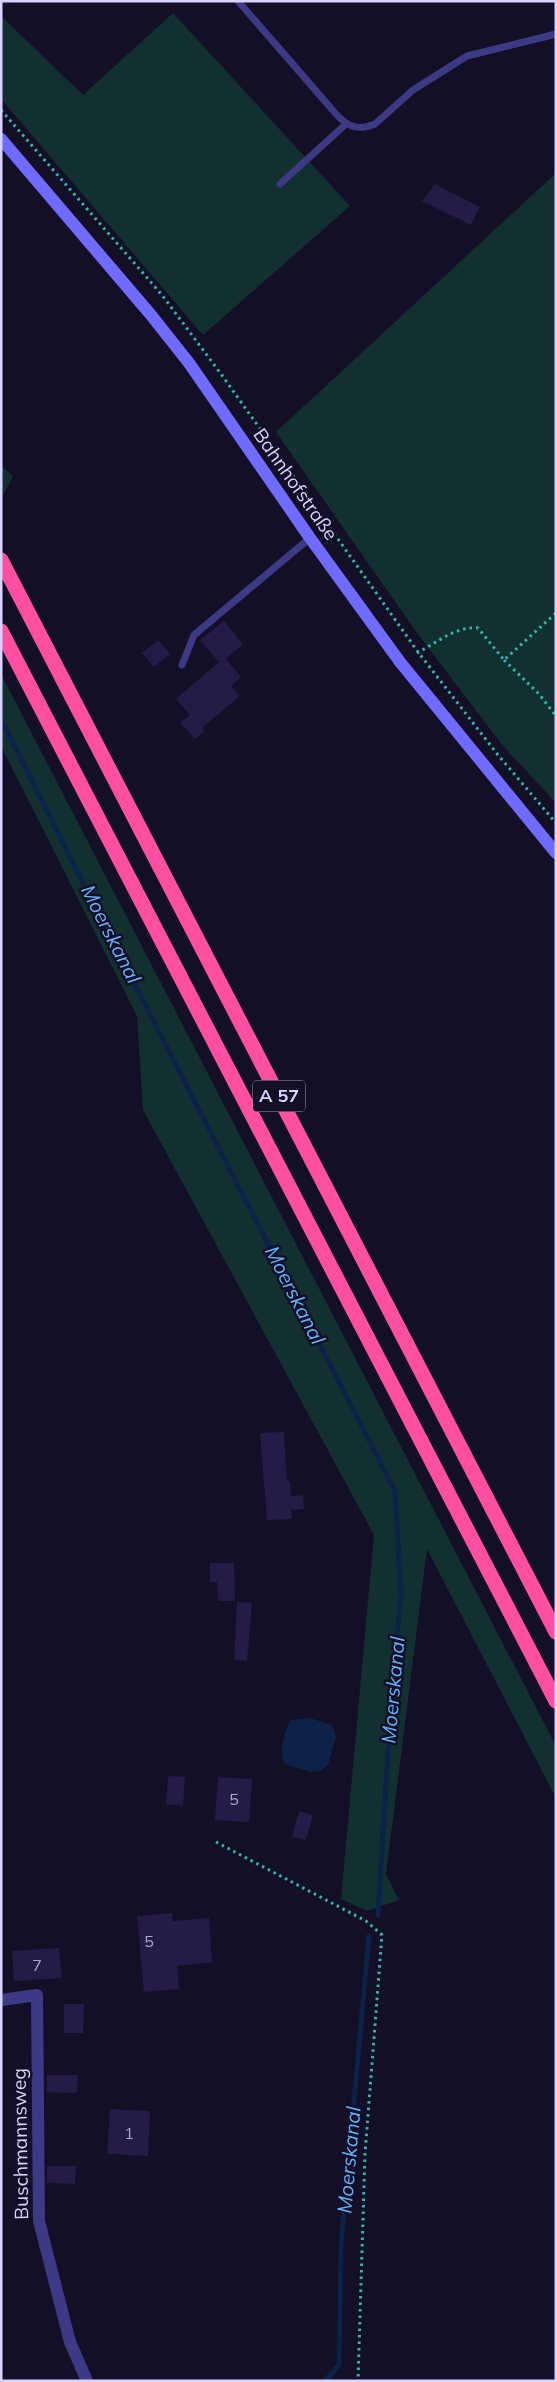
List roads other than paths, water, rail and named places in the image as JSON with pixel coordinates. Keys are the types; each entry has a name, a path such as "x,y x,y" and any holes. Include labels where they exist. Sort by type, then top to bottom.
{"highway":[{"name":"A 57","path":"1,560 556,1632"},
{"name":"A 57","path":"1,631 556,1701"}],"main road":[{"name":"Bahnhofstraße","path":"1,140 151,315 183,356 310,538 400,662 556,853"}],"street":[{"name":"Buschmannsweg","path":"1,2000 37,1995 39,2222 70,2342 87,2381"}],"lane":[{"path":"238,1 346,124 360,128 375,124 412,90 467,56 556,34"},
{"path":"280,184 346,124"},
{"path":"182,665 194,635 310,538"}],"water":[{"path":"310,1718 332,1725 336,1737 328,1765 320,1771 312,1772 285,1764 282,1753 284,1736 290,1720"}],"waterway":[{"name":"Moerskanal","path":"1,719 97,911 395,1491 401,1594 391,1701 378,1915"},
{"name":"Moerskanal","path":"325,2381 339,2365 341,2245 369,1936"}]}
